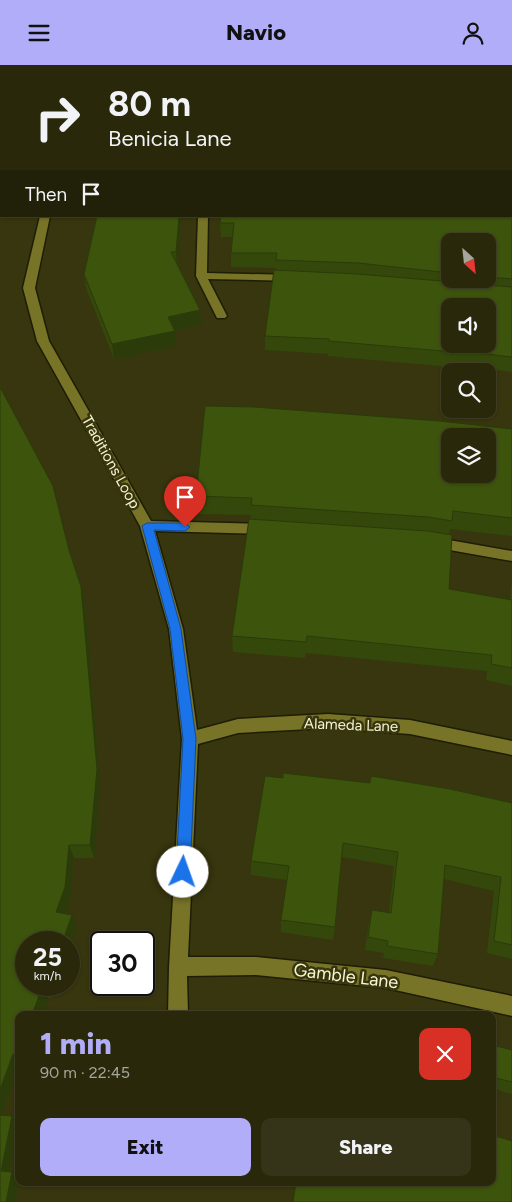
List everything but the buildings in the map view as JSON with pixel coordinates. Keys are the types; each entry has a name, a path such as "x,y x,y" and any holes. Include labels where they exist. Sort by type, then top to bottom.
{"street":[{"name":"Traditions Loop","path":"45,217 30,288 43,341 147,526 176,629 190,739 178,967 178,1011"},
{"path":"203,217 201,276 221,316"},
{"path":"201,276 309,279"},
{"path":"147,526 280,530"},
{"path":"415,540 512,556"},
{"name":"Alameda Lane","path":"190,739 238,726 328,721 410,727 512,748"},
{"name":"Gamble Lane","path":"178,967 256,966 386,979 512,1006"}],"route":[{"path":"183,872 190,739 176,629 147,526 185,527"}]}
